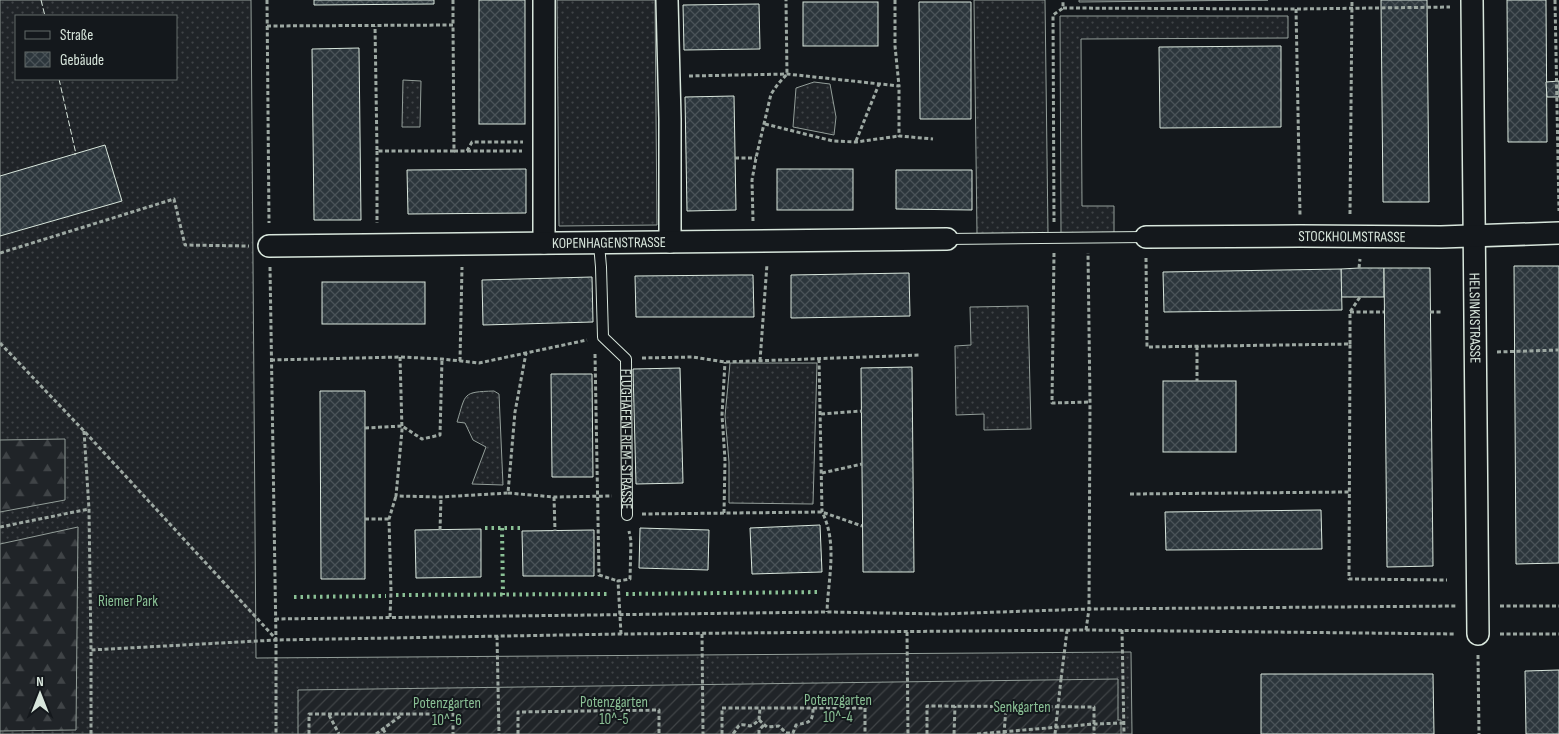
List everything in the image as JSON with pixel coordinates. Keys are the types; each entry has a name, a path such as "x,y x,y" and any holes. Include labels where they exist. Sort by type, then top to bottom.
{"street":[{"path":"544,0 544,243"},
{"path":"667,0 670,119 670,242"},
{"name":"HELSINKISTRASSE","path":"1472,3 1478,634"},
{"name":"STOCKHOLMSTRASSE","path":"1146,237 1441,237 1559,233"},
{"name":"KOPENHAGENSTRASSE","path":"270,246 947,239"}],"lane":[{"path":"947,239 1146,237"},
{"path":"599,244 601,267 599,337"},
{"name":"FLUGHAFEN-RIEM-STRASSE","path":"599,337 626,358 627,515"}],"path":[{"path":"267,0 276,734"},
{"path":"453,0 454,151"},
{"path":"753,241 752,180 756,158 771,94 787,74 786,0"},
{"path":"895,0 895,46 899,86 900,136"},
{"path":"1063,0 1063,8"},
{"path":"1350,237 1352,0"},
{"path":"1555,0 1559,211"},
{"path":"1054,238 1053,15 1063,8 1296,9 1472,3"},
{"path":"1296,9 1300,236"},
{"path":"267,26 453,26"},
{"path":"375,26 377,210"},
{"path":"688,76 787,74 899,86"},
{"path":"856,142 879,84"},
{"path":"765,124 833,141 856,142 900,136 933,139"},
{"path":"467,151 472,142 544,142"},
{"path":"377,151 518,151"},
{"path":"735,158 756,158"},
{"path":"0,253 174,199 185,245 270,246"},
{"path":"1086,630 1089,609 1090,402 1088,238"},
{"path":"460,361 462,244"},
{"path":"760,361 767,264"},
{"path":"1146,264 1147,347 1350,344"},
{"path":"1054,265 1052,403 1090,402"},
{"path":"1360,297 1350,312 1349,579 1447,580"},
{"path":"1350,312 1384,312"},
{"path":"1430,312 1443,312"},
{"path":"271,360 400,357 478,363 599,337 599,575 618,581 621,634"},
{"path":"0,343 84,431 276,640"},
{"path":"1196,346 1197,381"},
{"path":"1476,353 1559,350"},
{"path":"508,493 515,412 526,353"},
{"path":"626,358 692,357 725,362 921,355"},
{"path":"390,617 389,519 396,496 402,426 400,357"},
{"path":"365,428 402,426 422,439 440,435 442,359"},
{"path":"819,359 822,512 828,522 831,557 827,612"},
{"path":"724,513 725,460 722,415 725,362"},
{"path":"821,414 862,411"},
{"path":"84,431 88,509 91,729 93,734"},
{"path":"822,473 862,464"},
{"path":"1130,494 1349,492"},
{"path":"396,496 441,497 508,493 554,497 627,496"},
{"path":"440,530 441,497"},
{"path":"554,497 555,531"},
{"path":"0,527 88,509"},
{"path":"627,515 822,512 862,526"},
{"name":"FLUGHAFEN-RIEM-STRASSE","path":"618,581 630,579 631,541 627,515"},
{"path":"365,519 389,519"},
{"path":"275,619 827,612 940,614 1089,609 1559,606"},
{"path":"91,650 276,640 621,634 1086,630 1446,634"},
{"path":"1122,630 1124,734"},
{"path":"1055,734 1067,631"},
{"path":"907,632 908,734"},
{"path":"702,634 703,734"},
{"path":"1478,634 1479,734"},
{"path":"1521,634 1559,634"},
{"path":"497,636 499,734"},
{"path":"927,734 927,706 1094,706 1094,734"},
{"path":"954,734 955,706"},
{"path":"1004,733 1006,706"},
{"path":"722,734 722,708 865,708 865,734"},
{"path":"733,734 739,725 750,726 759,720 760,708"},
{"path":"759,720 770,727 779,726 786,733 793,733 796,725 810,721 813,715 813,708"},
{"path":"518,734 518,712 659,710 659,734"},
{"path":"309,734 309,714 453,714 453,734"},
{"path":"329,714 339,734"},
{"path":"376,734 403,714"},
{"path":"977,734 1124,723"},
{"path":"758,734 764,724"},
{"path":"383,729 386,734"}],"green space":[{"name":"Riemer Park","path":"0,0 251,0 256,658 1131,652 1132,734 0,734"},
{"path":"557,0 655,0 657,225 559,226"},
{"path":"974,0 1045,0 1048,233 977,234"},
{"path":"1079,0 1268,0 1079,2"},
{"path":"1060,16 1288,16 1288,38 1081,39 1082,206 1114,206 1114,233 1061,234"},
{"path":"403,80 421,81 420,127 402,127"},
{"path":"814,82 830,84 836,117 834,135 793,127 796,88"},
{"path":"1028,306 1031,429 984,430 984,414 956,415 955,346 971,345 970,307"},
{"path":"730,363 817,363 813,504 729,503 729,462 725,416"},
{"path":"494,391 499,394 503,485 472,484 486,447 473,440 465,423 457,422 467,396 476,392"},
{"path":"65,439 65,500 0,512 0,440"},
{"path":"78,527 76,730 0,731 0,544"},
{"name":"Senkgarten","path":"1118,679 1118,720 1121,720 1121,734 298,734 298,690"}],"building":[{"path":"314,0 434,0 434,4 314,5"},
{"path":"479,0 525,0 525,124 479,124"},
{"path":"1381,0 1427,0 1429,202 1383,202"},
{"path":"1507,0 1546,0 1547,142 1508,142"},
{"path":"803,2 878,2 878,46 803,46"},
{"path":"919,2 971,2 971,119 920,119"},
{"path":"759,4 760,49 684,50 683,5"},
{"path":"1281,46 1281,127 1160,128 1159,47"},
{"path":"359,48 361,220 314,220 312,49"},
{"path":"1559,81 1559,97 1547,97 1546,82"},
{"path":"734,96 736,210 687,211 685,97"},
{"path":"105,145 122,201 0,236 0,176"},
{"path":"526,169 526,213 408,214 407,170"},
{"path":"777,169 853,169 853,210 777,210"},
{"path":"896,170 972,170 972,210 896,209"},
{"path":"1514,266 1559,266 1559,563 1516,564"},
{"path":"1384,268 1384,297 1341,297 1341,269"},
{"path":"1384,268 1430,268 1433,566 1387,567"},
{"path":"1341,269 1342,310 1164,312 1163,272"},
{"path":"909,273 910,316 791,318 791,275"},
{"path":"753,275 754,317 636,317 635,276"},
{"path":"592,277 593,322 483,325 482,280"},
{"path":"322,282 425,282 425,324 322,324"},
{"path":"912,367 914,572 863,572 861,368"},
{"path":"680,368 683,483 636,484 633,369"},
{"path":"551,374 592,374 593,477 552,477"},
{"path":"1163,381 1236,381 1236,452 1163,452"},
{"path":"320,391 365,391 365,579 321,579"},
{"path":"1321,510 1322,549 1166,550 1165,512"},
{"path":"820,525 822,572 752,574 750,528"},
{"path":"640,528 709,530 708,570 639,568"},
{"path":"481,529 481,577 416,578 415,530"},
{"path":"594,530 594,576 523,576 522,531"},
{"path":"1559,670 1559,734 1526,734 1525,671"},
{"path":"1261,674 1433,674 1434,734 1261,734"}],"hedge":[{"path":"485,528 521,528"},
{"path":"502,528 503,595"},
{"path":"626,594 821,592"},
{"path":"396,595 610,594"},
{"path":"294,597 386,596"}],"fence":[{"path":"41,0 45,15"},
{"path":"59,80 76,154 74,154"}],"park label":[{"name":"Potenzgarten 10^-4","path":"838,708"},
{"name":"Potenzgarten 10^-5","path":"614,710"},
{"name":"Potenzgarten 10^-6","path":"447,712"}]}
